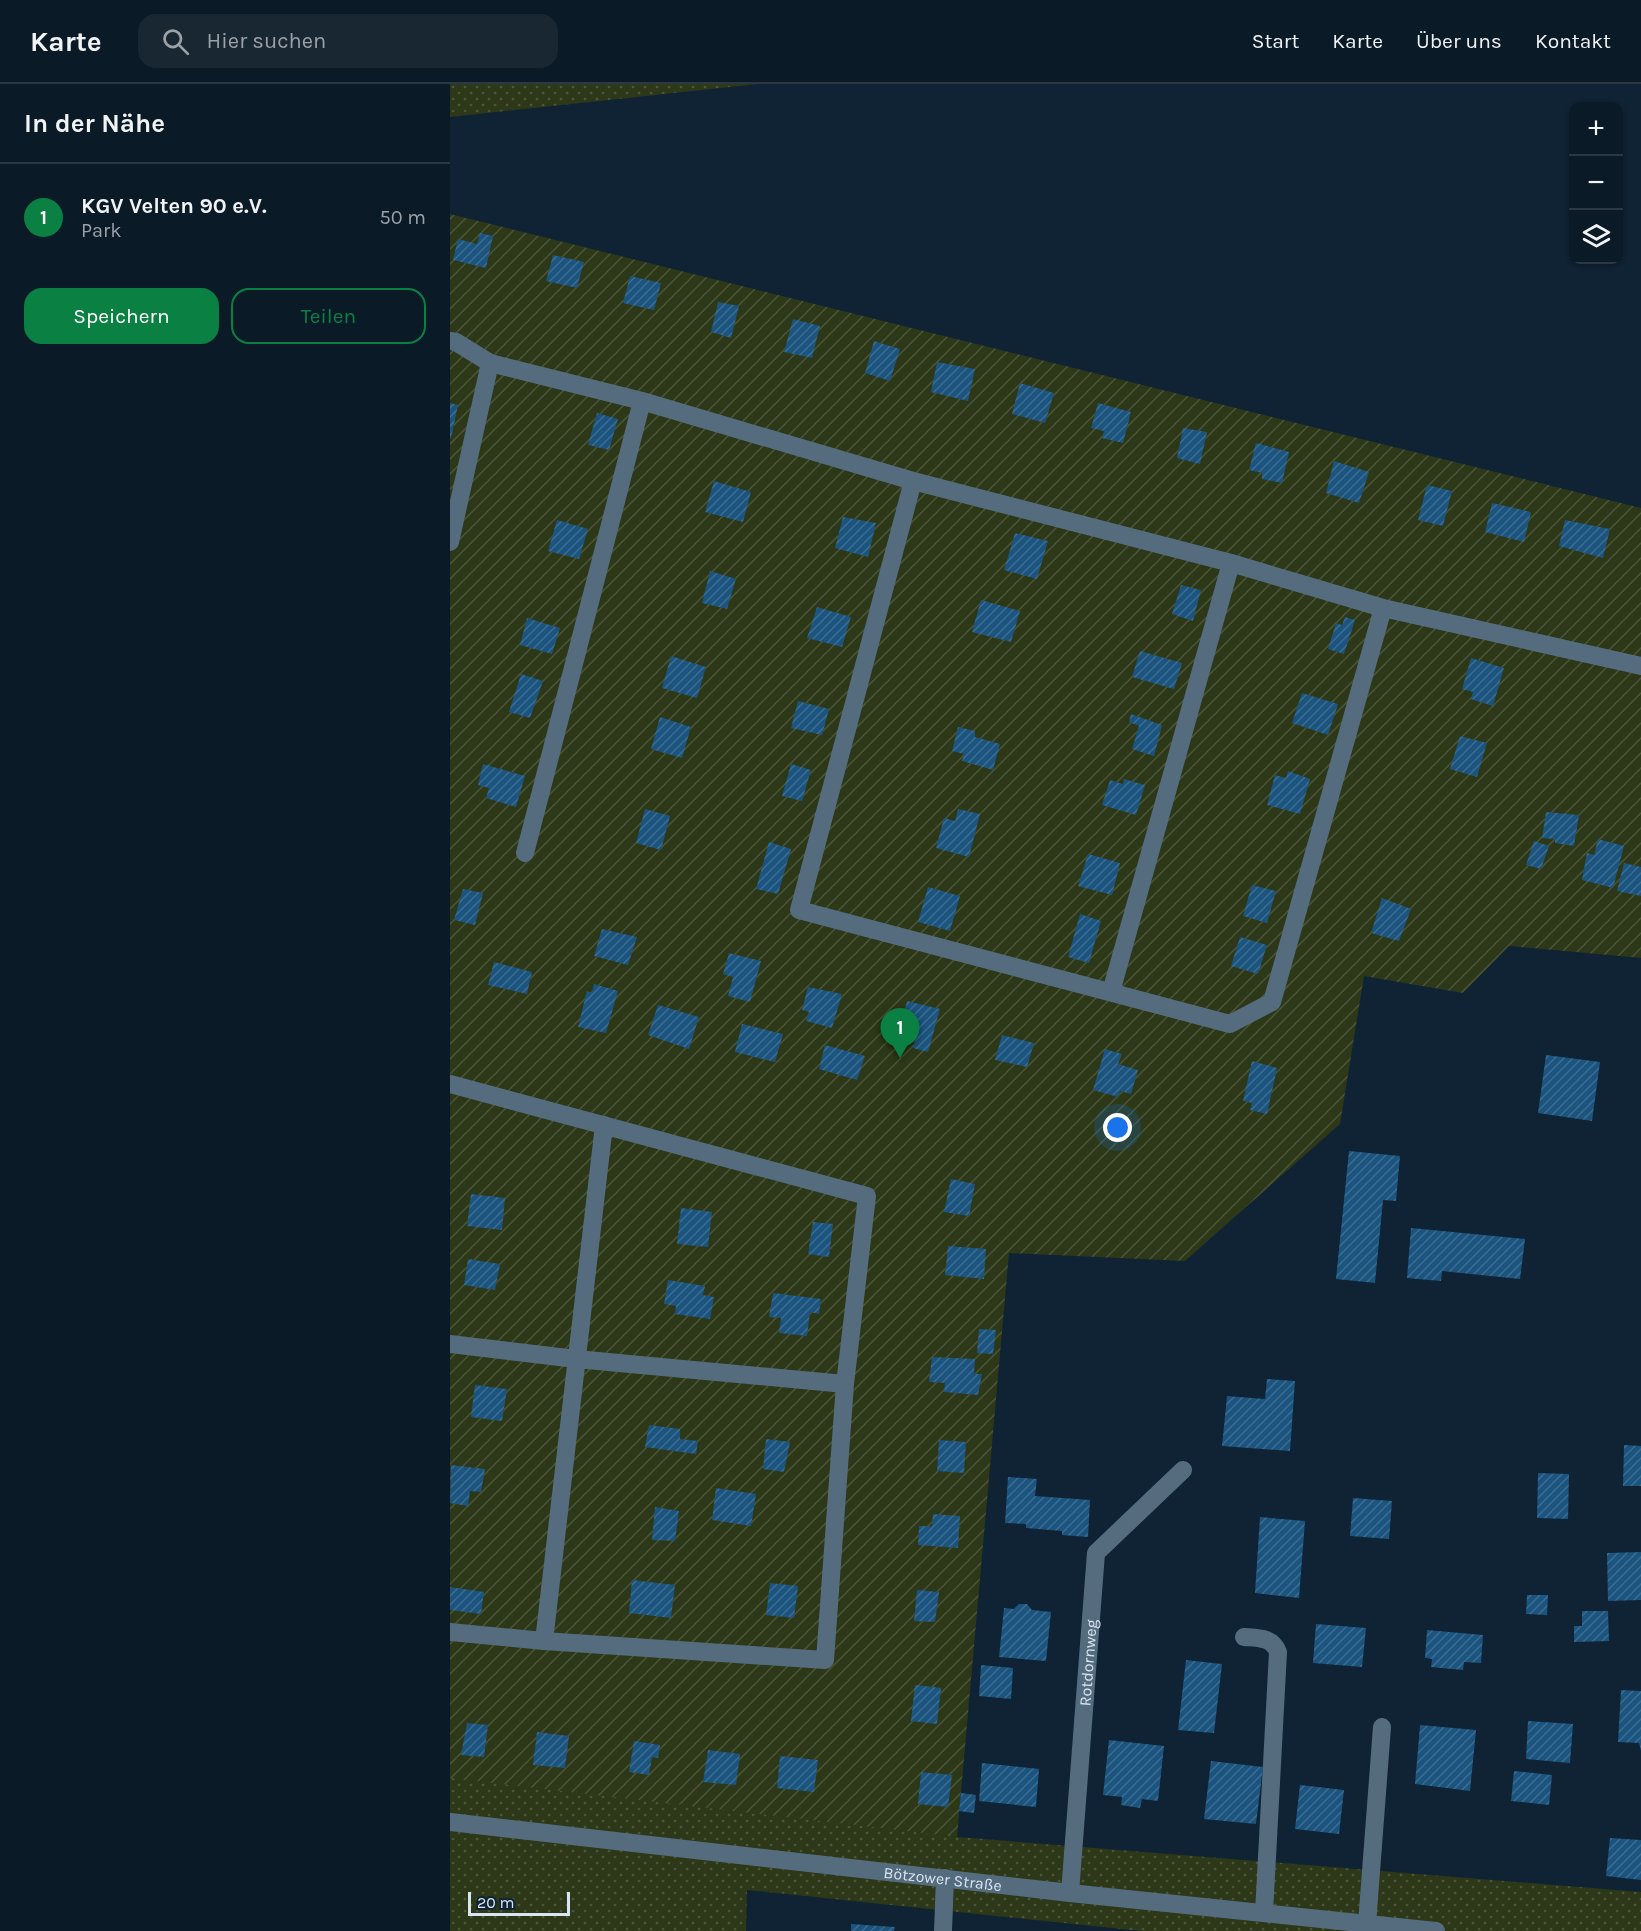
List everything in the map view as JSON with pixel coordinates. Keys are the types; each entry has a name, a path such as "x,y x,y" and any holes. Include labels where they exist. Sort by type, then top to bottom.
{"street":[{"path":"450,341 456,342 490,363 642,401 913,481 1231,562 1383,608 1641,666"},
{"path":"450,542 490,363"},
{"path":"525,853 642,401"},
{"path":"913,481 799,910 1230,1024 1272,1002 1383,608"},
{"path":"1111,992 1231,562"},
{"path":"450,1084 867,1196 845,1384 825,1660 544,1641 450,1632"},
{"path":"544,1641 604,1125"},
{"path":"450,1344 576,1359 845,1384"},
{"name":"Rotdornweg","path":"1070,1893 1096,1553 1183,1470"},
{"path":"1244,1637 1270,1641 1278,1652 1264,1913"},
{"path":"1367,1924 1382,1727"},
{"name":"Bötzower Straße","path":"450,1822 1070,1893 1436,1931"},
{"path":"943,1931 945,1878"}],"green space":[{"path":"450,84 758,84 450,117"},
{"path":"450,214 1641,508 1641,958 1509,946 1463,993 1364,976 1340,1124 1185,1261 1009,1253 957,1837 450,1778"},
{"path":"450,1776 958,1837 1641,1892 1641,1931 1141,1931 747,1890 746,1931 450,1931"}],"building":[{"path":"480,233 493,236 486,268 453,260 458,239 477,244"},
{"path":"553,255 584,262 577,288 546,281"},
{"path":"630,276 661,283 654,310 623,303"},
{"path":"718,302 739,306 731,338 711,332"},
{"path":"793,319 820,326 812,358 784,352"},
{"path":"874,341 900,349 890,381 865,373"},
{"path":"937,362 975,369 968,401 931,392"},
{"path":"1020,383 1054,393 1045,423 1012,414"},
{"path":"450,403 458,405 451,438 450,438"},
{"path":"1098,403 1131,412 1123,443 1102,438 1104,431 1091,428"},
{"path":"597,413 618,419 609,450 588,445"},
{"path":"1183,428 1207,432 1200,464 1177,458"},
{"path":"1256,443 1289,452 1282,483 1262,479 1262,473 1249,470"},
{"path":"1334,461 1369,472 1359,503 1326,493"},
{"path":"714,481 751,492 743,522 705,512"},
{"path":"1427,485 1452,491 1443,526 1418,520"},
{"path":"1492,503 1531,512 1524,542 1485,532"},
{"path":"843,517 876,523 868,557 835,548"},
{"path":"557,520 588,529 579,559 548,551"},
{"path":"1565,520 1610,529 1603,558 1559,546"},
{"path":"1015,533 1048,541 1037,579 1004,570"},
{"path":"710,571 736,579 727,609 702,603"},
{"path":"1181,585 1201,590 1193,621 1172,614"},
{"path":"981,600 1020,611 1011,642 972,632"},
{"path":"817,607 851,617 842,647 807,638"},
{"path":"1345,617 1355,620 1344,654 1328,649 1336,623 1342,625"},
{"path":"527,618 560,628 552,654 520,645"},
{"path":"1140,651 1182,663 1174,689 1132,677"},
{"path":"671,656 706,667 697,698 662,688"},
{"path":"1471,658 1504,668 1493,706 1471,699 1473,692 1462,689"},
{"path":"521,674 543,681 530,718 509,712"},
{"path":"1302,693 1338,704 1328,735 1292,723"},
{"path":"798,701 829,709 822,735 791,728"},
{"path":"1131,714 1162,725 1154,756 1132,749 1139,726 1129,722"},
{"path":"660,717 691,727 682,758 651,749"},
{"path":"958,727 975,731 975,737 1000,744 993,770 962,761 964,754 952,751"},
{"path":"1460,736 1487,743 1477,777 1450,769"},
{"path":"483,764 525,776 516,807 486,798 489,788 478,785"},
{"path":"791,764 811,770 802,801 782,796"},
{"path":"1288,771 1310,779 1300,814 1267,805 1275,775 1286,778"},
{"path":"1124,779 1145,785 1136,815 1102,805 1110,780 1123,784"},
{"path":"645,809 670,816 661,850 636,843"},
{"path":"958,809 980,814 969,857 936,848 944,818 955,821"},
{"path":"1546,812 1579,815 1574,846 1555,843 1555,839 1542,838"},
{"path":"1598,839 1624,846 1613,888 1582,880 1587,853 1594,855"},
{"path":"1534,841 1549,846 1541,869 1526,865"},
{"path":"769,842 791,849 778,894 756,889"},
{"path":"1088,854 1120,863 1112,895 1078,886"},
{"path":"1624,863 1641,867 1641,896 1617,891"},
{"path":"1252,885 1276,891 1267,923 1243,916"},
{"path":"928,887 960,896 950,931 918,922"},
{"path":"463,889 483,893 475,925 454,920"},
{"path":"1382,898 1411,909 1399,941 1371,933"},
{"path":"1080,914 1101,921 1089,963 1068,957"},
{"path":"602,929 637,937 628,965 594,956"},
{"path":"1240,937 1267,945 1258,974 1231,966"},
{"path":"729,953 761,961 750,1002 728,996 733,977 723,974"},
{"path":"494,962 532,972 527,994 488,985"},
{"path":"594,984 618,991 606,1033 578,1027 587,991 592,993"},
{"path":"808,987 842,994 832,1028 806,1021 809,1012 802,1010"},
{"path":"907,1001 940,1009 928,1052 913,1048 915,1040 899,1036"},
{"path":"658,1005 699,1017 689,1049 648,1035"},
{"path":"742,1024 783,1034 775,1062 735,1052"},
{"path":"1002,1035 1034,1043 1027,1067 995,1060"},
{"path":"825,1045 865,1056 857,1080 819,1069"},
{"path":"1105,1049 1122,1054 1118,1064 1138,1070 1131,1094 1120,1091 1118,1097 1093,1090"},
{"path":"1546,1055 1600,1062 1592,1121 1538,1113"},
{"path":"1252,1061 1277,1068 1267,1114 1250,1110 1252,1103 1243,1101"},
{"path":"1349,1151 1400,1156 1396,1201 1383,1200 1375,1283 1336,1279"},
{"path":"951,1179 975,1184 969,1216 944,1212"},
{"path":"471,1194 505,1198 502,1230 467,1226"},
{"path":"681,1208 712,1212 708,1247 677,1244"},
{"path":"813,1222 833,1224 829,1257 808,1254"},
{"path":"1411,1228 1525,1239 1520,1279 1442,1271 1441,1281 1407,1278"},
{"path":"948,1246 986,1249 984,1279 945,1275"},
{"path":"468,1259 500,1264 495,1290 464,1285"},
{"path":"668,1280 705,1286 703,1295 714,1297 710,1319 675,1314 676,1306 664,1304"},
{"path":"773,1293 821,1299 819,1314 810,1312 807,1336 779,1333 781,1318 769,1317"},
{"path":"979,1329 996,1330 993,1354 977,1353"},
{"path":"932,1357 975,1359 974,1374 982,1374 978,1395 944,1392 945,1383 929,1382"},
{"path":"1267,1379 1295,1381 1290,1451 1222,1446 1227,1396 1265,1399"},
{"path":"475,1385 507,1389 502,1421 471,1417"},
{"path":"649,1425 680,1429 680,1439 698,1441 696,1454 645,1447"},
{"path":"766,1439 790,1442 784,1472 763,1469"},
{"path":"939,1440 966,1442 964,1473 937,1471"},
{"path":"1624,1445 1641,1446 1641,1486 1623,1486"},
{"path":"451,1465 485,1469 481,1492 470,1491 468,1506 450,1503"},
{"path":"1538,1473 1569,1474 1568,1519 1537,1518"},
{"path":"1008,1477 1037,1479 1035,1496 1090,1500 1088,1537 1062,1535 1062,1531 1026,1528 1026,1524 1005,1523"},
{"path":"716,1488 756,1494 751,1526 712,1520"},
{"path":"1353,1498 1392,1501 1389,1539 1350,1536"},
{"path":"655,1507 679,1511 675,1541 652,1540"},
{"path":"933,1514 960,1516 958,1548 918,1545 919,1526 932,1526"},
{"path":"1260,1517 1305,1521 1299,1598 1255,1593"},
{"path":"1641,1552 1641,1600 1608,1601 1607,1553"},
{"path":"632,1580 675,1585 671,1618 629,1613"},
{"path":"770,1583 798,1586 794,1618 766,1615"},
{"path":"450,1587 484,1592 481,1614 450,1610"},
{"path":"917,1590 939,1592 935,1622 914,1621"},
{"path":"1527,1595 1548,1595 1547,1615 1526,1614"},
{"path":"1019,1604 1027,1604 1032,1610 1051,1612 1046,1661 999,1657 1004,1608 1014,1609"},
{"path":"1582,1611 1608,1611 1609,1641 1574,1642 1574,1626 1582,1626"},
{"path":"1316,1624 1366,1628 1362,1667 1313,1663"},
{"path":"1427,1630 1483,1635 1481,1663 1464,1662 1463,1670 1431,1667 1432,1659 1425,1658"},
{"path":"1186,1660 1222,1664 1214,1733 1178,1730"},
{"path":"981,1665 1013,1668 1011,1699 979,1696"},
{"path":"915,1685 941,1688 937,1724 911,1721"},
{"path":"1621,1690 1641,1691 1641,1751 1639,1743 1618,1742"},
{"path":"1528,1721 1573,1724 1570,1763 1526,1759"},
{"path":"467,1723 488,1725 484,1757 461,1755"},
{"path":"1420,1725 1476,1730 1470,1791 1415,1784"},
{"path":"537,1732 569,1736 565,1768 533,1765"},
{"path":"1109,1740 1164,1746 1158,1801 1142,1799 1140,1808 1121,1805 1122,1797 1103,1795"},
{"path":"634,1741 660,1745 658,1758 652,1757 649,1775 629,1772"},
{"path":"708,1750 740,1754 736,1785 703,1782"},
{"path":"780,1756 818,1760 814,1792 777,1788"},
{"path":"1211,1761 1263,1767 1256,1824 1204,1819"},
{"path":"982,1763 1039,1769 1036,1807 979,1801"},
{"path":"1514,1771 1552,1775 1549,1805 1511,1801"},
{"path":"921,1772 952,1775 948,1807 918,1804"},
{"path":"1300,1785 1344,1790 1339,1834 1295,1829"},
{"path":"961,1793 976,1795 974,1813 959,1811"},
{"path":"1610,1838 1641,1840 1641,1880 1606,1876"},
{"path":"851,1924 895,1927 894,1931 851,1931"}],"place":[{"name":"KGV Velten 90 e.V.","path":"900,1058"}]}
